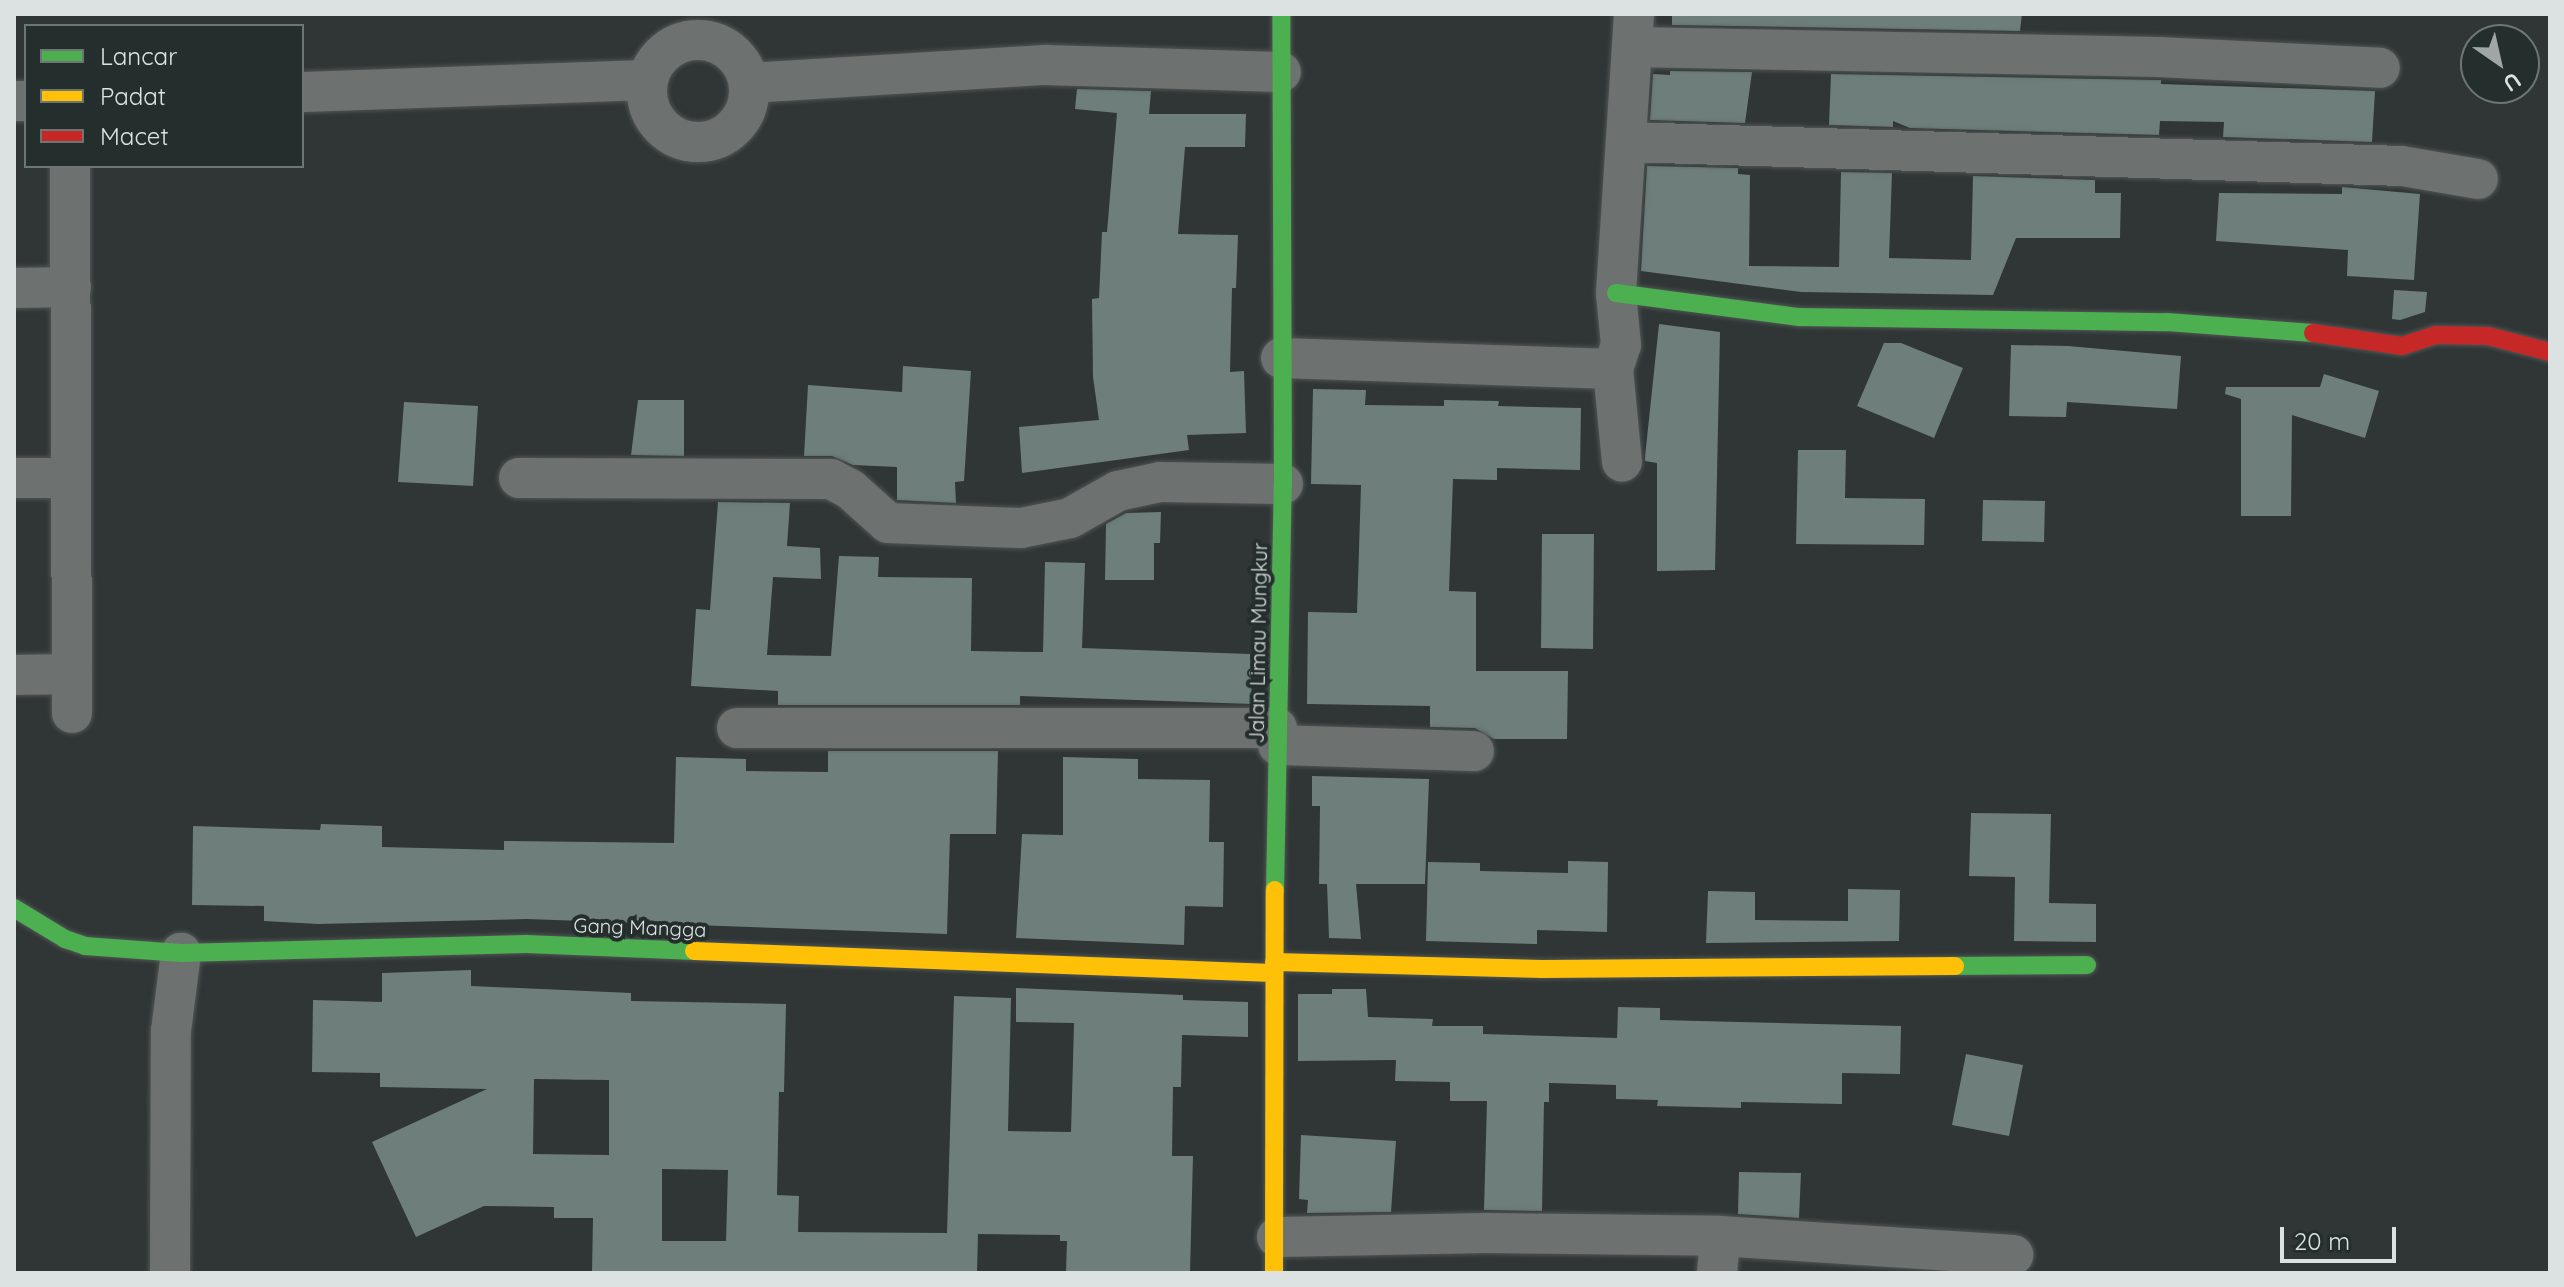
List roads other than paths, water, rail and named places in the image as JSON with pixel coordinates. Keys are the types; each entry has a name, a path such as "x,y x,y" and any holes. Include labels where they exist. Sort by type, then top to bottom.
{"street":[{"name":"Jalan Limau Mungkur","path":"1276,1255 1274,968 1283,484 1281,14"},
{"path":"1622,462 1613,369 1621,345 1616,293 1633,31 1967,56 2158,57 2380,68"},
{"path":"700,40 718,43 733,52 744,67 749,83 748,101 742,117 730,131 714,139 696,142 679,138 658,122 648,97 648,80 655,64 667,50 683,42 700,40"},
{"path":"749,83 1045,65 1281,72"},
{"path":"304,92 648,80"},
{"path":"1626,142 2402,166 2478,179"},
{"path":"70,168 72,713"},
{"path":"14,288 71,287"},
{"path":"1616,293 1799,317 2189,323 2336,335 2402,346 2436,335 2488,336 2550,352"},
{"path":"1281,358 1613,369"},
{"path":"14,478 71,478"},
{"path":"519,478 831,479 850,489 888,523 1021,528 1070,518 1118,491 1160,482 1283,484"},
{"path":"14,675 70,674"},
{"path":"737,728 1278,737 1474,751"},
{"name":"Gang Mangga","path":"14,908 65,939 85,946 181,953 526,944 1274,968 2087,965"},
{"path":"170,1273 171,1031 181,953"},
{"path":"1276,1255 1486,1233 1719,1255 2013,1255"}]}
